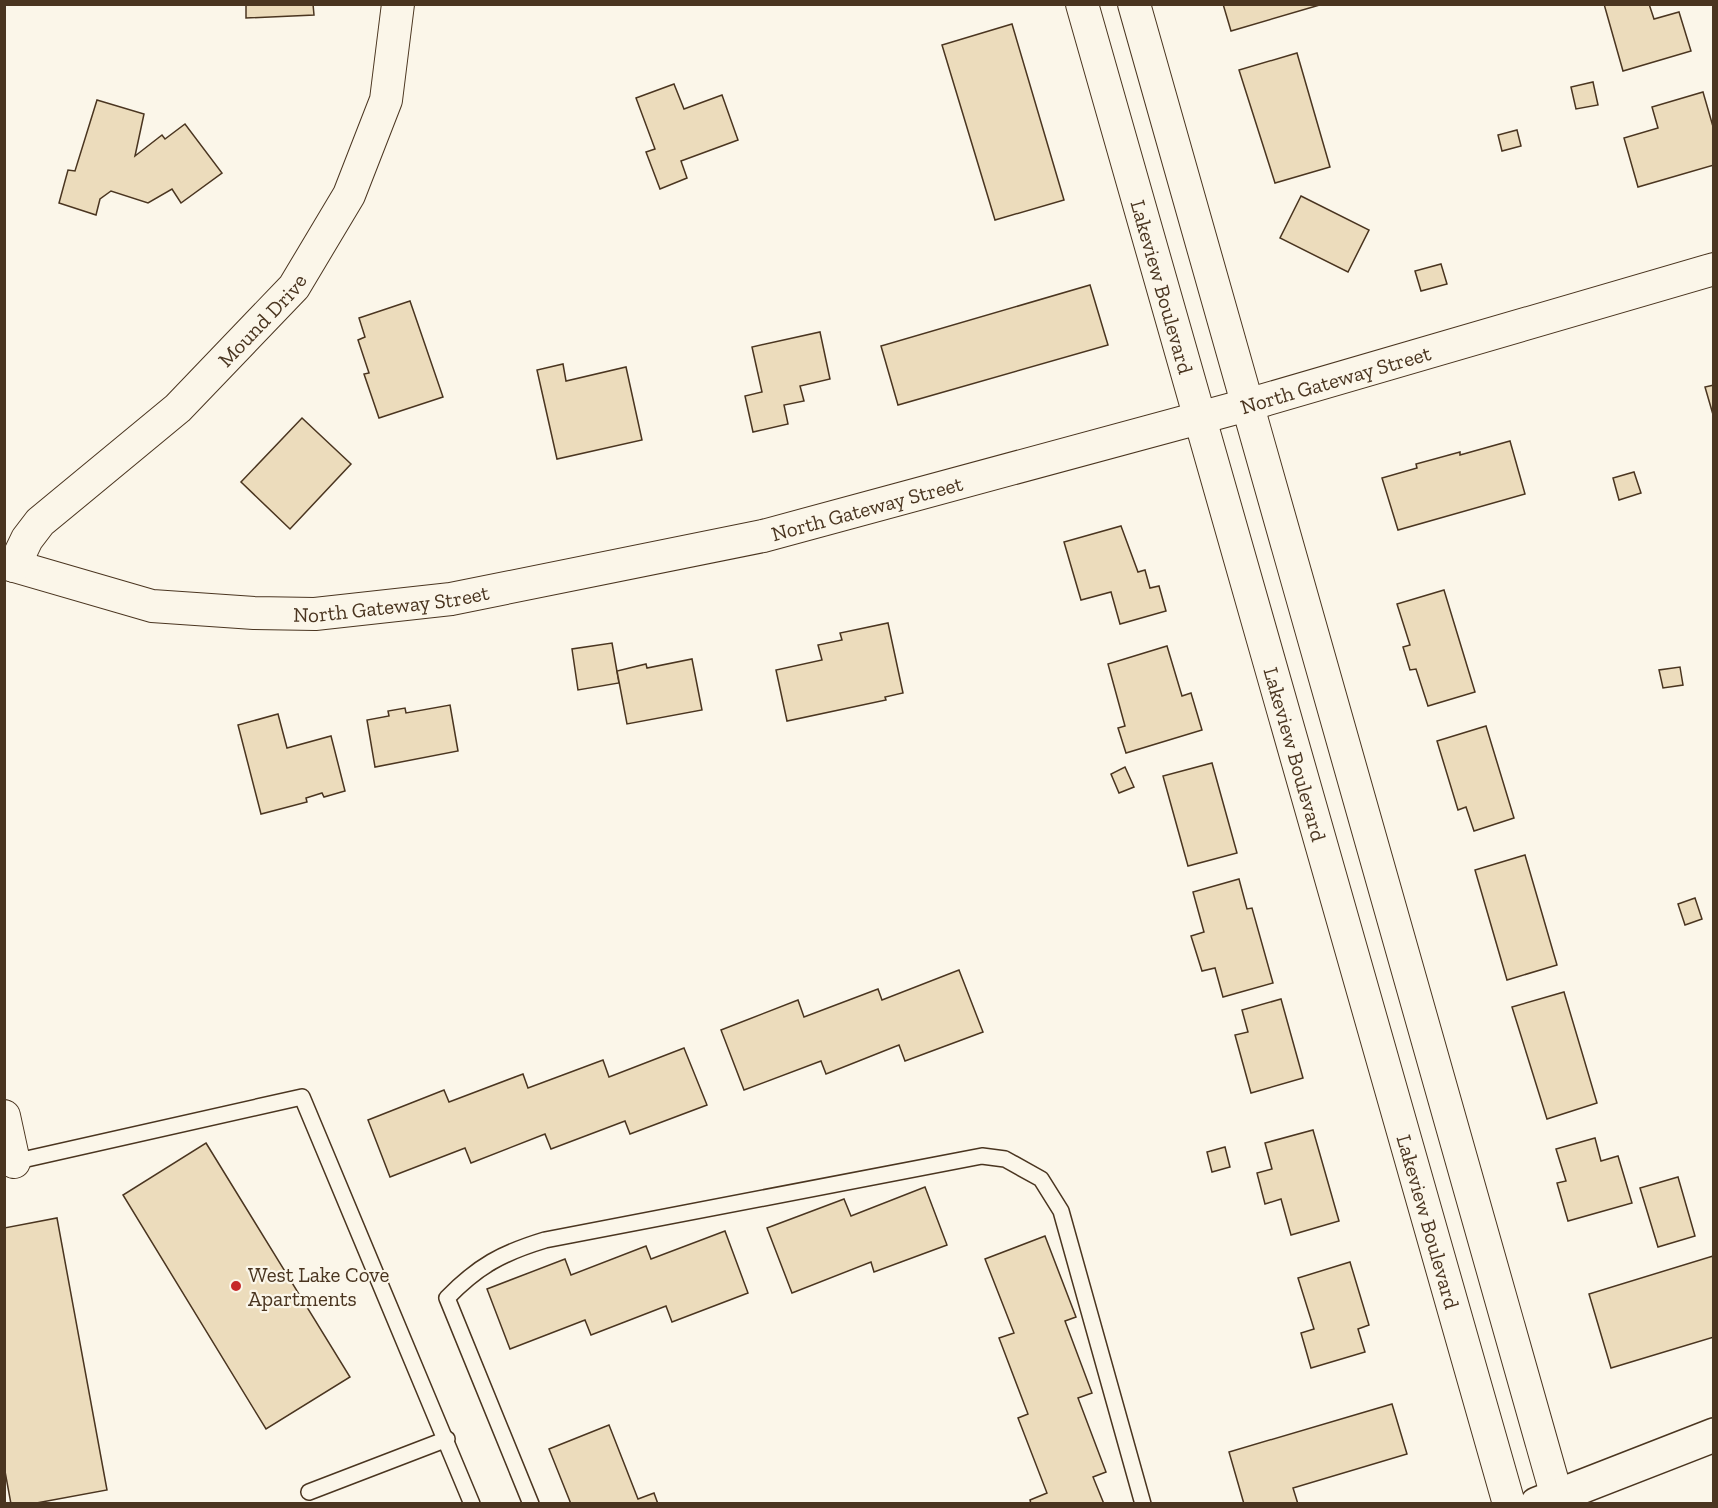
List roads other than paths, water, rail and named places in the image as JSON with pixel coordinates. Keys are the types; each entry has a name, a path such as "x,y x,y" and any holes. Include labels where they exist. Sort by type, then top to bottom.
{"main road":[{"path":"1551,1501 1713,1435"}],"street":[{"name":"Mound Drive","path":"9,564 40,522 178,408 294,287 349,195 386,100 398,4"},
{"name":"Lakeview Boulevard","path":"1082,4 1509,1503"},
{"path":"1134,4 1551,1501"},
{"name":"North Gateway Street","path":"9,564 153,606 254,613 315,614 451,599 763,536 1246,405 1713,269"},
{"path":"4,1116 9,1163"}],"lane":[{"path":"9,1163 302,1097 447,1438 472,1503"},
{"path":"531,1503 447,1298 472,1272 524,1246 545,1240 982,1156 1005,1159 1041,1179 1061,1211 1143,1503"},
{"path":"309,1492 447,1438"}],"place":[{"name":"West Lake Cove Apartments","path":"236,1286"}]}
